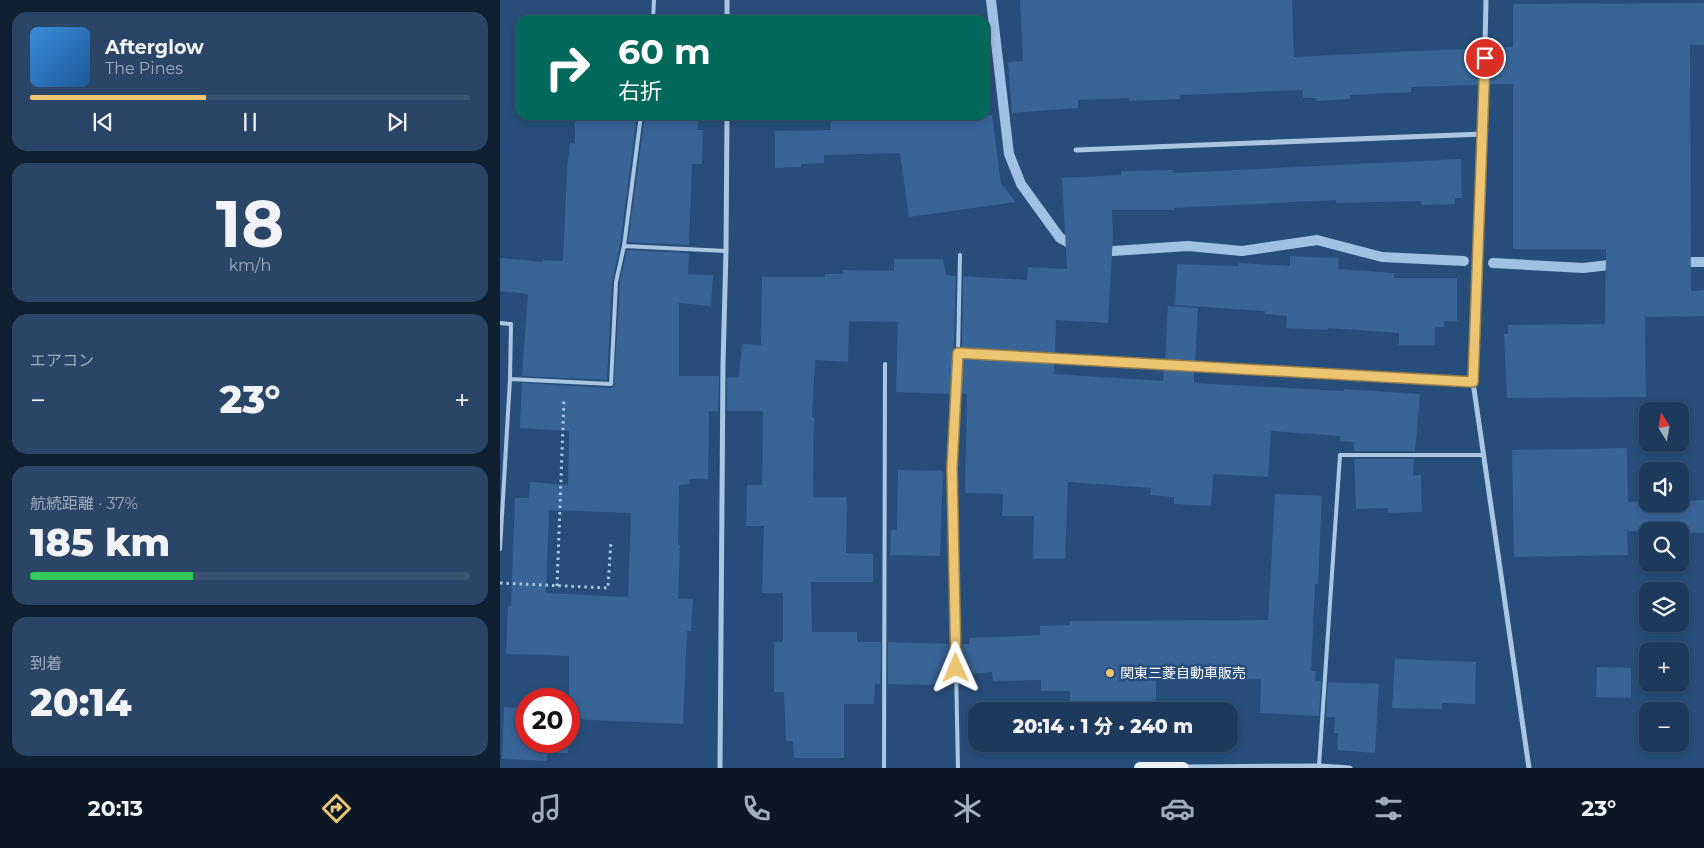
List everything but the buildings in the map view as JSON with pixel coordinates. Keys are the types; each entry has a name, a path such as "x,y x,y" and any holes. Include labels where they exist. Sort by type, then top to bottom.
{"main road":[{"path":"1140,768 1180,767"}],"street":[{"path":"727,15 728,0"},
{"path":"1486,0 1483,134 1473,382 1529,768"},
{"path":"720,768 726,120"},
{"path":"1076,150 1483,134"},
{"path":"1180,767 1319,766 1350,768"}],"lane":[{"path":"653,15 654,0"},
{"path":"510,379 610,384 616,282 624,246 640,120"},
{"path":"624,246 726,251"},
{"path":"958,768 952,468 958,353 960,256"},
{"path":"500,323 511,324 510,379 500,549"},
{"path":"958,353 1473,382"},
{"path":"884,768 885,364"},
{"path":"1319,766 1340,456 1484,455"}],"path":[{"path":"557,586 565,382"},
{"path":"500,583 608,588 611,540"}],"waterway":[{"path":"991,0 1009,154 1021,184 1060,238 1077,247"},
{"path":"1099,250 1113,251 1188,246 1242,251 1317,240 1382,257 1464,261"},
{"path":"1678,262 1704,262"},
{"path":"1493,263 1583,268 1618,264"}],"place":[{"name":"関東三菱自動車販売","path":"1110,673"}],"route":[{"path":"956,668 952,468 958,353 1473,382 1485,58"}]}
